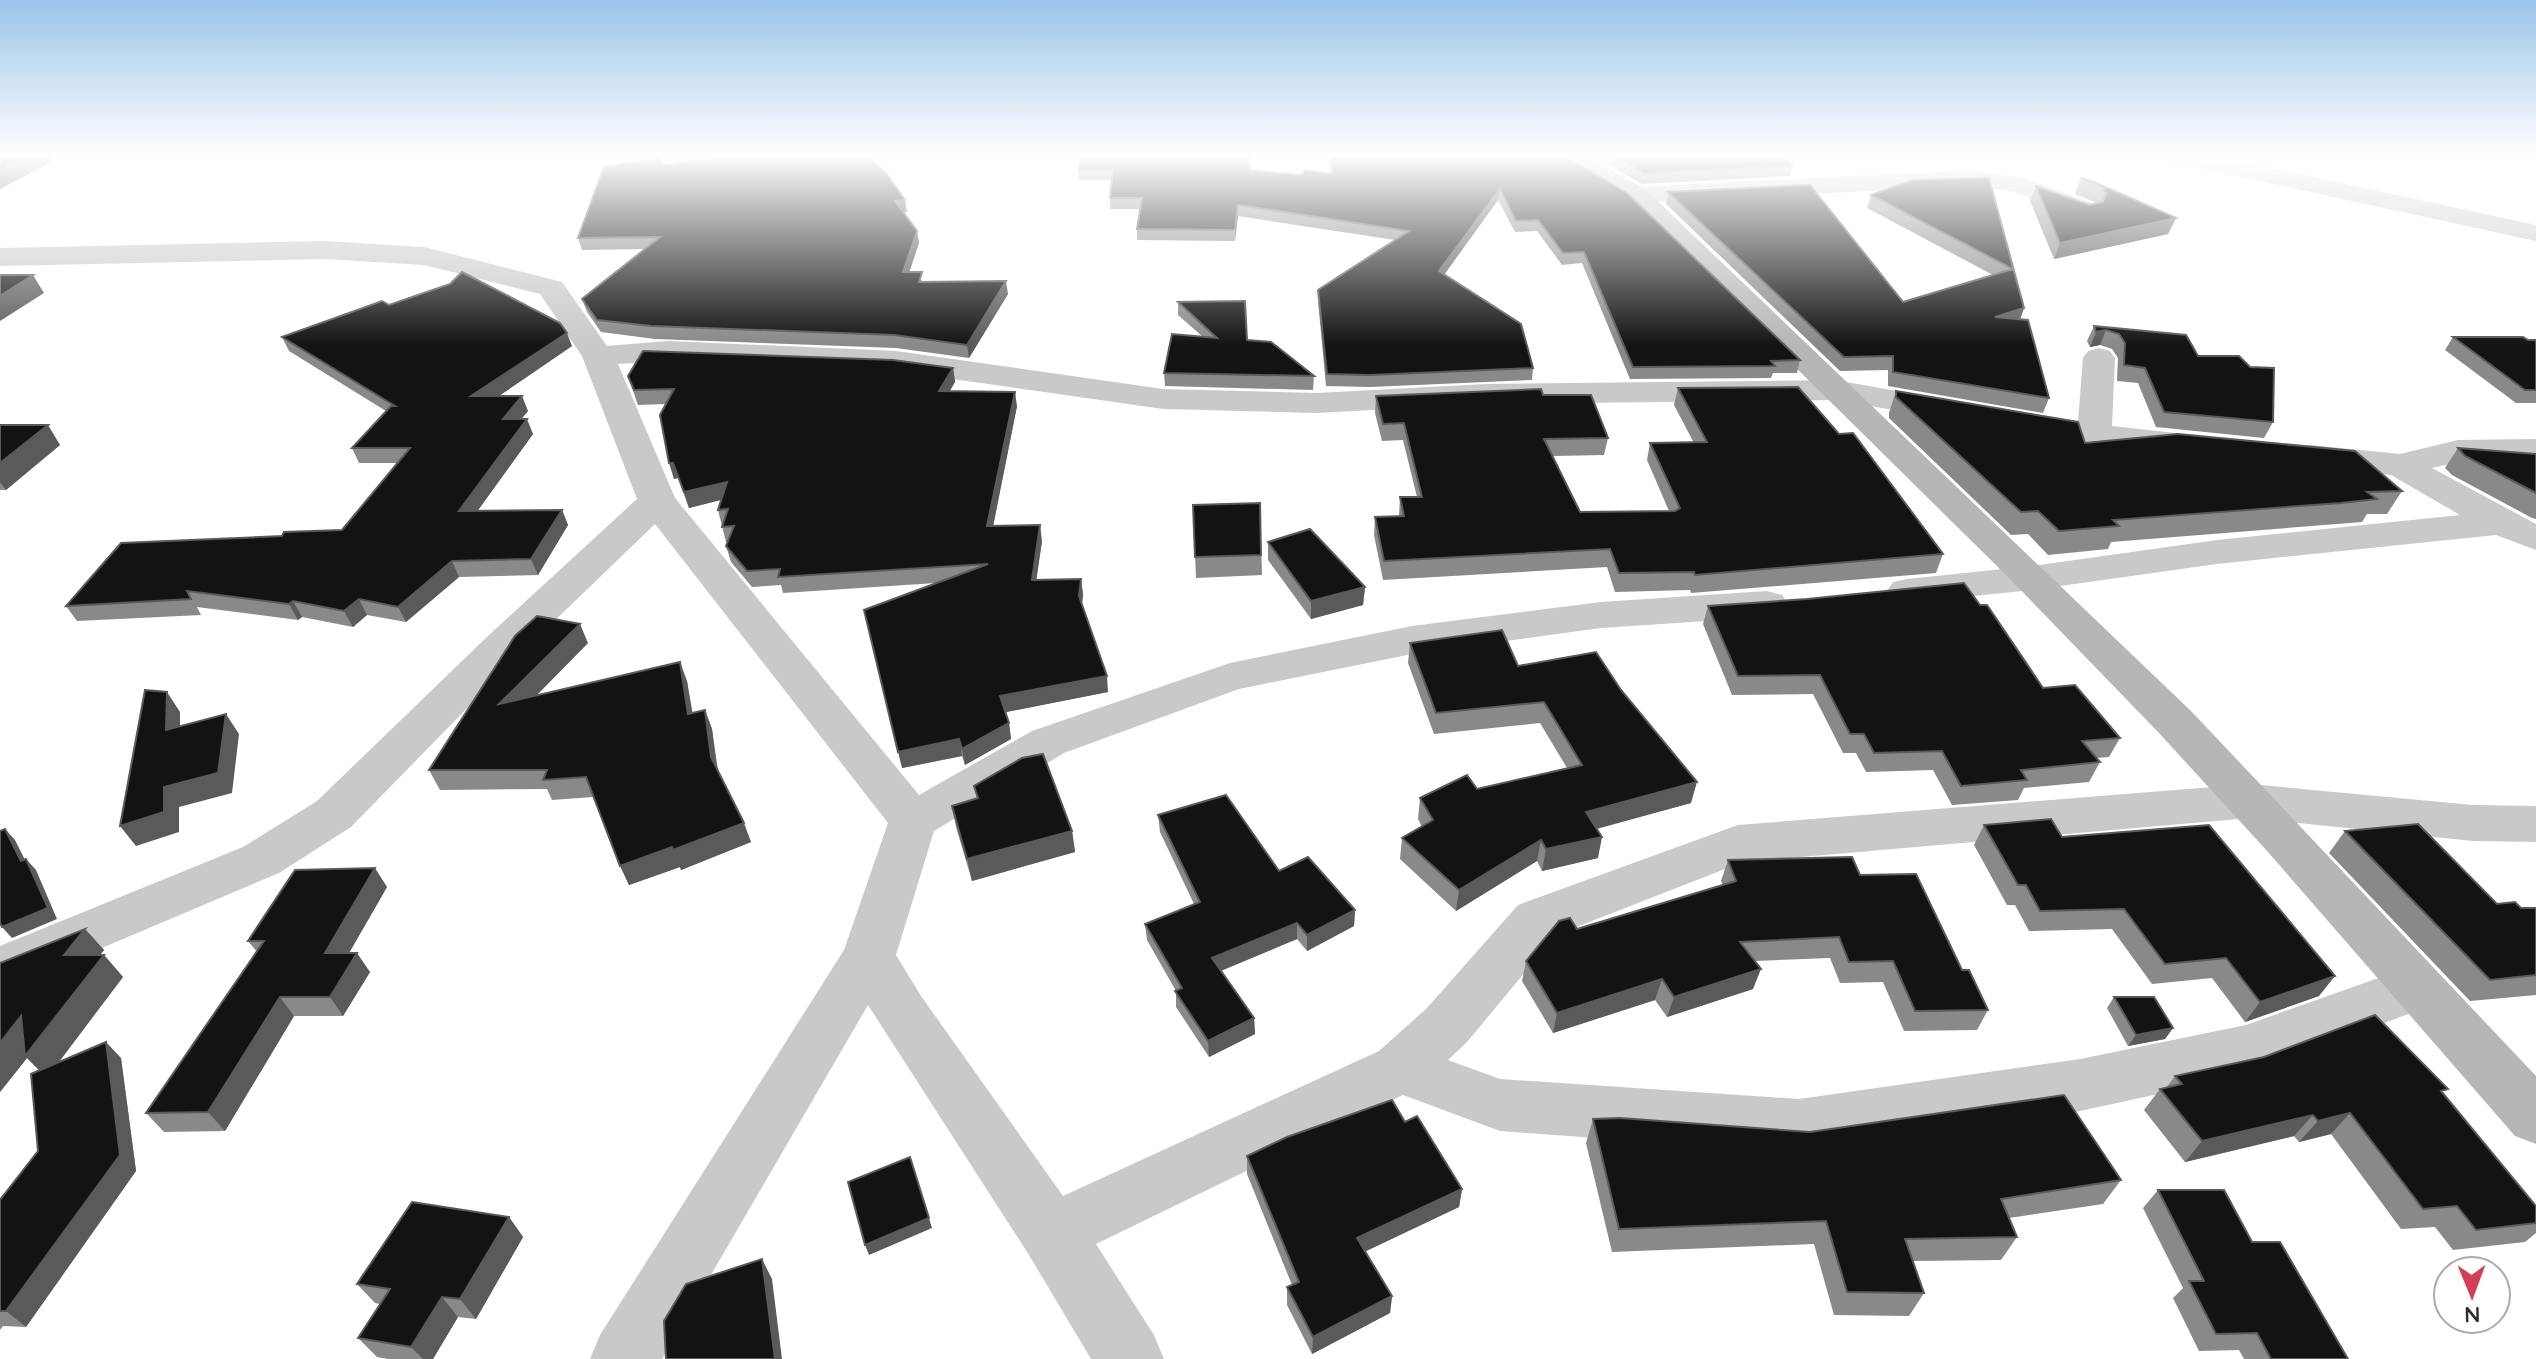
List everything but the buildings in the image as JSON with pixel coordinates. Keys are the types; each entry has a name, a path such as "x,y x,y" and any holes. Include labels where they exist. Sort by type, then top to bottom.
{"street":[{"path":"1660,218 2032,578 2250,801 2415,988 2536,1117"},
{"path":"0,257 325,250 424,256 551,288 598,356 657,501 913,821"},
{"path":"598,356 668,351 896,361 1163,399 1316,403 1486,394 1835,390 2094,435 2216,447"},
{"path":"2094,435 2099,358"},
{"path":"2278,453 2400,465 2458,451 2536,450"},
{"path":"2400,465 2517,524 2536,538"},
{"path":"0,969 261,860 334,814 505,644 657,501"},
{"path":"1863,595 2032,578 2217,552 2517,524"},
{"path":"624,1359 869,956 913,821 1048,742 1230,677 1412,640 1585,617 1801,602"},
{"path":"1052,1233 1400,1069 1447,1025 1537,920 1738,844 2250,801 2473,823 2536,824"},
{"path":"869,956 901,1013 1052,1233 1130,1359"},
{"path":"1400,1069 1500,1105 1799,1126 2080,1085 2246,1050 2415,988"}]}
